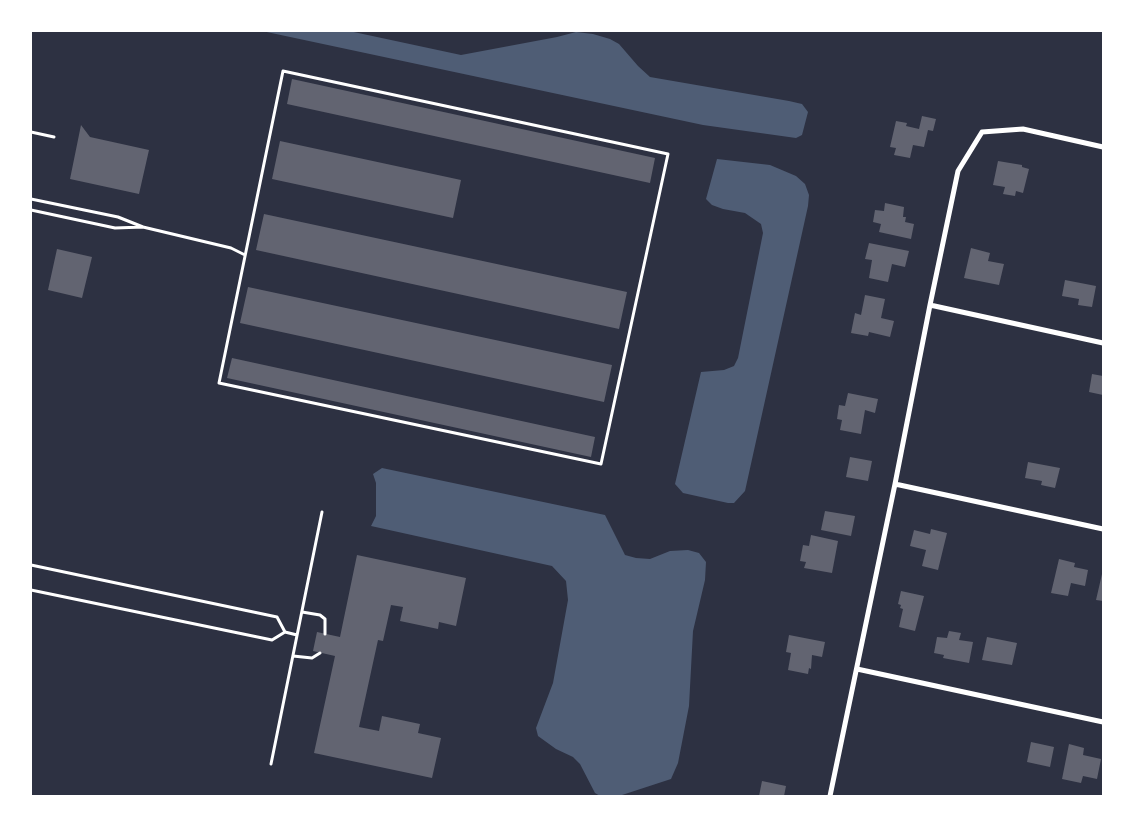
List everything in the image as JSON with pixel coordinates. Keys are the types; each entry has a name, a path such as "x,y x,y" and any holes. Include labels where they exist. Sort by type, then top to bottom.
{"street":[{"path":"830,796 958,171 982,132 1023,129 1103,147"},
{"path":"930,305 1103,343"},
{"path":"895,484 1103,529"},
{"path":"857,669 1103,722"}],"lane":[{"path":"283,71 668,154 601,464 218,383 245,255 283,71"},
{"path":"31,132 54,137"},
{"path":"31,199 118,217 143,228 231,248 245,255"},
{"path":"31,210 115,228 143,228"},
{"path":"271,764 322,512"},
{"path":"31,565 277,617 285,632"},
{"path":"31,590 272,640 285,632 297,635"},
{"path":"302,612 320,615 325,619 324,634"},
{"path":"293,656 312,658 320,652"}],"water":[{"path":"262,31 349,31 461,55 576,32 593,34 619,44 650,77 789,101 802,104 808,112 802,135 796,138 703,125"},
{"path":"717,159 770,165 796,176 805,184 809,195 745,491 734,503 683,493 675,484 701,372 724,370 734,366 738,358 763,233 761,224 745,213 723,209 712,205 706,199"},
{"path":"382,468 605,515 625,555 636,558 650,559 670,551 688,550 699,553 706,562 705,580 693,631 689,706 678,763 671,779 619,796 600,796 595,793 580,764 573,757 556,749 538,736 536,728 553,683 568,600 566,581 552,566 371,526 376,516 376,483 373,474"}],"building":[{"path":"292,79 655,158 650,183 287,104"},
{"path":"922,116 936,119 933,131 928,130 924,147 913,145 910,158 894,155 896,148 890,147 896,121 907,123 906,126 919,129"},
{"path":"81,125 90,137 149,150 139,194 70,179"},
{"path":"280,141 461,180 453,218 272,179"},
{"path":"998,161 1022,165 1022,167 1029,169 1023,193 1016,191 1015,196 1003,194 1005,187 993,185"},
{"path":"885,203 904,207 903,217 906,217 905,222 914,224 911,239 879,232 881,224 873,222 875,210 884,211"},
{"path":"264,214 627,292 619,329 256,250"},
{"path":"869,243 909,251 905,267 892,264 888,282 869,278 872,260 865,259"},
{"path":"971,248 990,253 988,261 1004,264 999,285 964,278"},
{"path":"57,249 92,257 82,298 48,290"},
{"path":"1065,280 1096,286 1092,307 1078,305 1079,299 1062,296"},
{"path":"248,287 612,365 604,402 240,323"},
{"path":"865,295 885,299 881,318 894,321 890,337 869,332 868,336 851,333 855,313 861,315"},
{"path":"232,358 595,437 591,457 227,378"},
{"path":"1092,374 1103,376 1103,395 1089,392"},
{"path":"848,393 878,399 875,413 865,410 861,434 840,430 842,420 837,419 839,405 845,406"},
{"path":"850,457 872,461 868,481 846,477"},
{"path":"1028,462 1060,468 1055,488 1041,485 1042,481 1025,478"},
{"path":"825,511 855,516 851,536 821,530"},
{"path":"931,529 947,533 938,570 922,566 926,550 910,546 914,530 930,534"},
{"path":"811,535 838,541 832,573 804,568 806,562 800,561 803,545 809,546"},
{"path":"357,555 466,578 456,626 439,622 438,629 400,621 403,607 391,605 383,641 378,640 359,727 379,731 382,716 420,724 418,733 441,738 432,778 314,753 335,656 313,651 317,632 340,637"},
{"path":"1059,559 1075,563 1074,567 1088,570 1085,586 1071,583 1068,596 1051,593"},
{"path":"1103,575 1103,601 1096,600"},
{"path":"901,591 924,596 915,631 899,627 903,609 898,604"},
{"path":"949,631 961,633 959,640 973,642 969,663 943,658 944,655 934,653 937,637 947,638"},
{"path":"789,635 825,642 822,657 812,655 811,669 809,668 808,674 788,670 791,653 786,652"},
{"path":"987,637 1017,643 1012,665 982,660"},
{"path":"1031,742 1054,747 1050,767 1027,762"},
{"path":"1069,744 1084,748 1083,755 1101,759 1097,779 1083,776 1081,783 1062,779"},
{"path":"762,781 786,786 784,796 759,796"}]}
